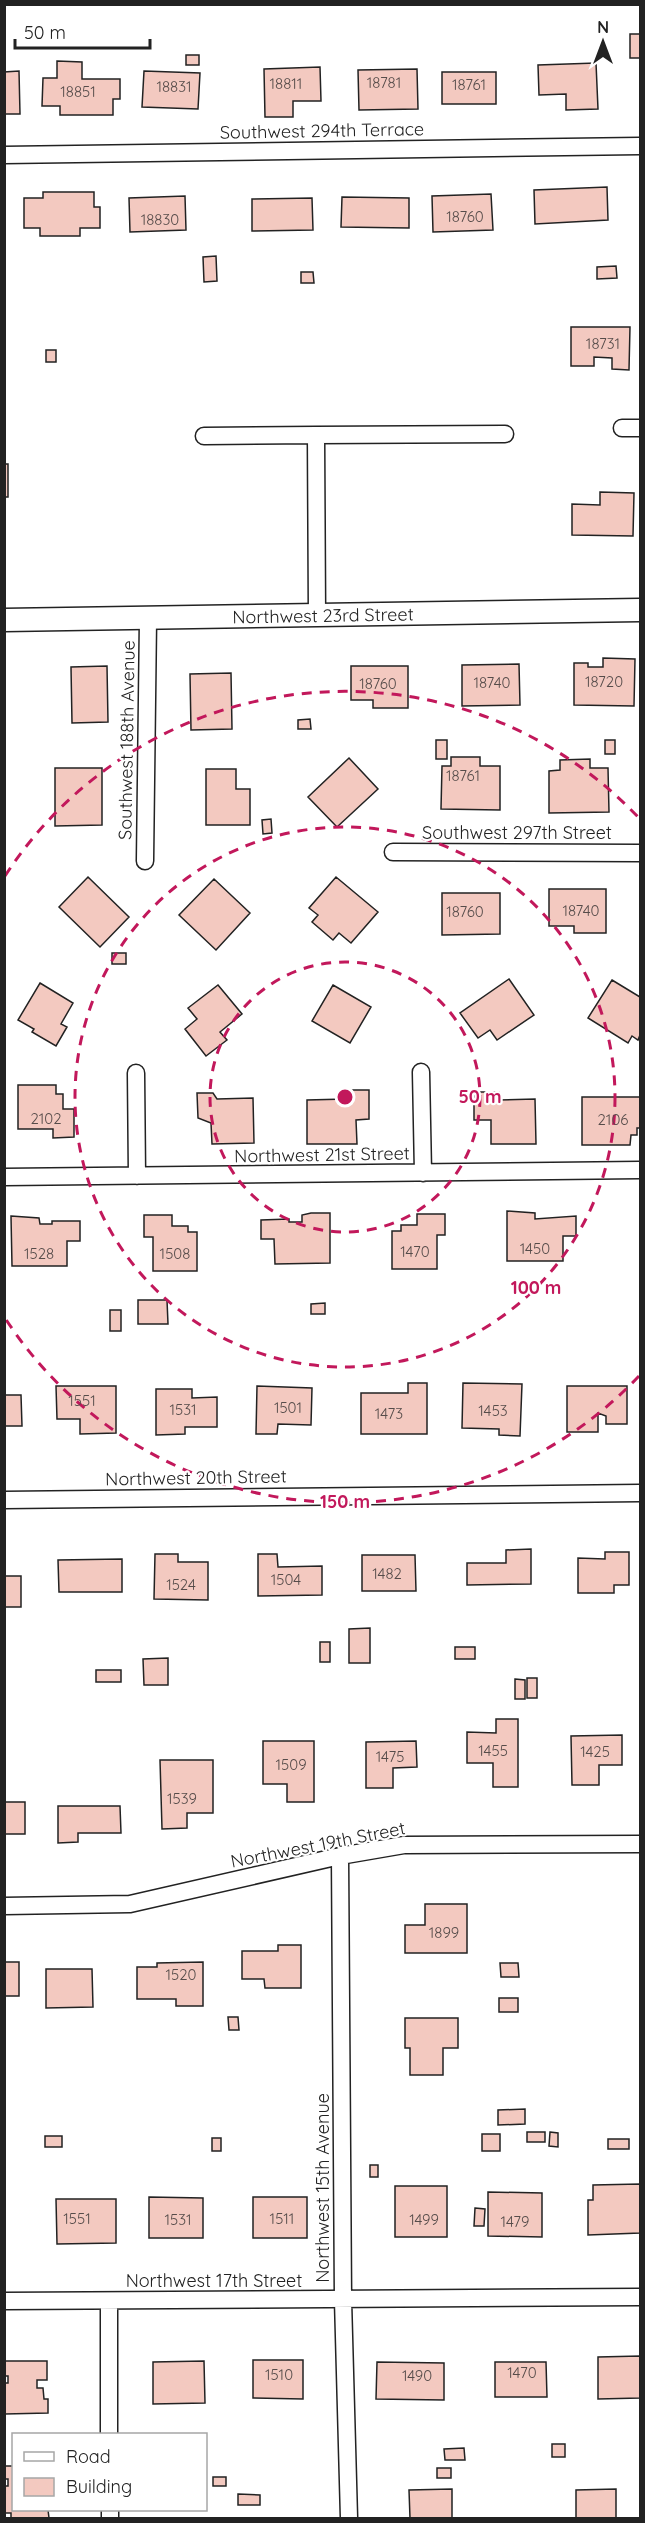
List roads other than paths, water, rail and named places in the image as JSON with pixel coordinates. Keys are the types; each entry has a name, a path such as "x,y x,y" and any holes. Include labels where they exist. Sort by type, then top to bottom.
{"street":[{"name":"Southwest 294th Terrace","path":"4,155 640,146"},
{"path":"622,428 640,428"},
{"path":"204,436 505,434"},
{"path":"316,435 317,616"},
{"name":"Northwest 23rd Street","path":"4,620 640,610"},
{"name":"Southwest 188th Avenue","path":"145,861 148,619"},
{"name":"Southwest 297th Street","path":"393,852 640,853"},
{"path":"421,1072 423,1173"},
{"path":"136,1073 137,1176"},
{"name":"Northwest 21st Street","path":"4,1177 640,1170"},
{"name":"Northwest 20th Street","path":"4,1500 640,1493"},
{"name":"Northwest 19th Street","path":"4,1906 130,1905 340,1856 404,1845 640,1844"},
{"name":"Northwest 15th Avenue","path":"340,1856 343,2300 349,2518"},
{"name":"Northwest 17th Street","path":"4,2301 640,2297"},
{"path":"109,2301 109,2433"}]}
